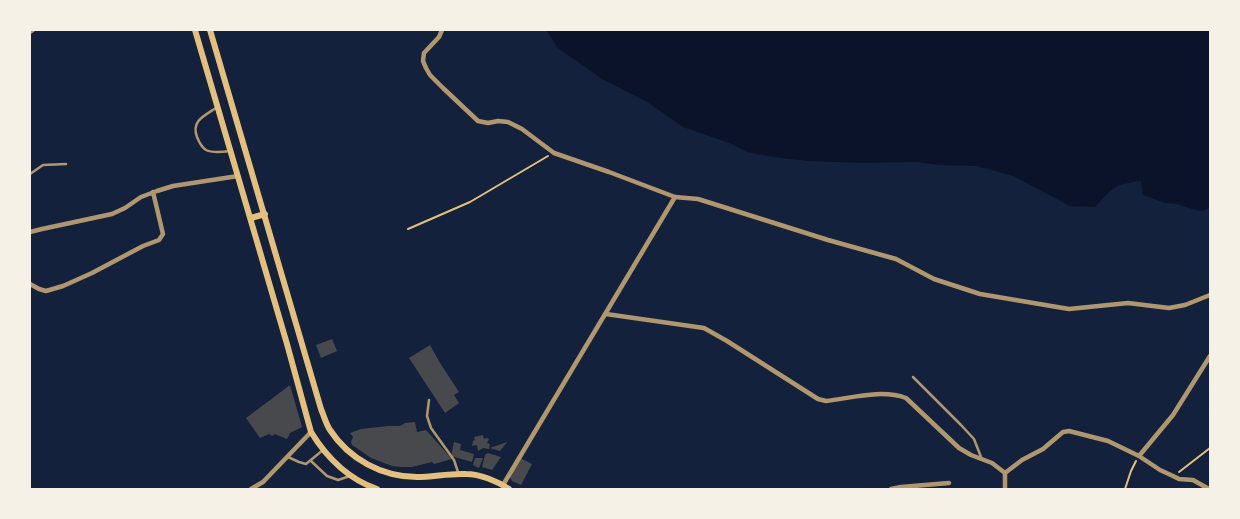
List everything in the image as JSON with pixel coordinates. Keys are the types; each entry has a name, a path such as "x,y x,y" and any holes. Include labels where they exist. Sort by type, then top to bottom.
{"main road":[{"path":"195,30 288,344 312,432 323,450 341,468 351,476 377,489"},
{"path":"210,30 322,409 333,435 356,458 368,466 391,474 416,477 468,474 479,476 506,487"},
{"path":"223,125 238,124"},
{"path":"251,218 265,214"}],"street":[{"path":"442,30 440,37 424,53 423,61 430,75 478,121 508,122 522,129 554,152 675,197 698,199 828,240 896,259 934,279 980,294 1069,308 1128,303 1169,308 1178,307 1210,295"},
{"path":"30,232 112,214 126,208 141,197 173,186 238,176"},
{"path":"30,284 46,291 63,286 143,246 159,240 163,234 153,192"},
{"path":"506,487 675,197"},
{"path":"606,314 704,328 818,399 826,401 882,394 901,396 906,398 959,448 970,455 992,463 1005,473"},
{"path":"1139,456 1173,415 1210,356"},
{"path":"1004,489 1005,473 1022,460 1043,449 1064,432 1069,431 1108,441 1139,456 1160,470 1179,478 1193,480 1209,489"},
{"path":"251,489 263,482 312,432"},
{"path":"263,482 266,489"},
{"path":"891,489 949,483"}],"lane":[{"path":"218,107 201,118 196,124 195,131 200,144 207,150 231,151"},
{"path":"30,174 43,165 66,164"},
{"path":"913,377 974,439 981,459"},
{"path":"429,400 427,416 431,428 454,460 459,474"},
{"path":"288,457 306,464 323,450"},
{"path":"311,461 327,476 338,480 351,476"}],"path":[{"path":"408,229 470,202 554,152"},
{"path":"1173,476 1210,448"},
{"path":"1125,489 1131,471 1139,456"}],"water":[{"path":"546,30 1210,30 1210,208 1202,211 1165,203 1143,195 1141,181 1117,187 1110,191 1095,207 1070,206 1013,176 977,166 938,165 917,162 862,163 808,161 747,152 729,143 683,127 647,102 602,79 558,48"}],"building":[{"path":"332,339 337,351 321,358 316,345"},
{"path":"430,345 459,392 454,395 459,403 445,413 409,358"},
{"path":"290,385 302,427 290,433 287,439 275,434 272,436 269,434 260,438 246,418"},
{"path":"415,422 417,432 426,430 452,459 412,467 392,466 371,458 352,445 353,437 350,433 361,429 400,426 405,423"},
{"path":"483,435 484,439 489,439 487,443 490,444 489,449 483,448 478,451 477,445 472,446 475,440 474,437"},
{"path":"454,442 461,444 460,450 474,454 472,462 451,456"},
{"path":"507,442 500,451 490,448"},
{"path":"488,453 501,457 492,470 482,467 485,455"},
{"path":"475,458 483,458 479,468 473,465"},
{"path":"520,458 532,464 521,485 512,481 510,477"}]}
